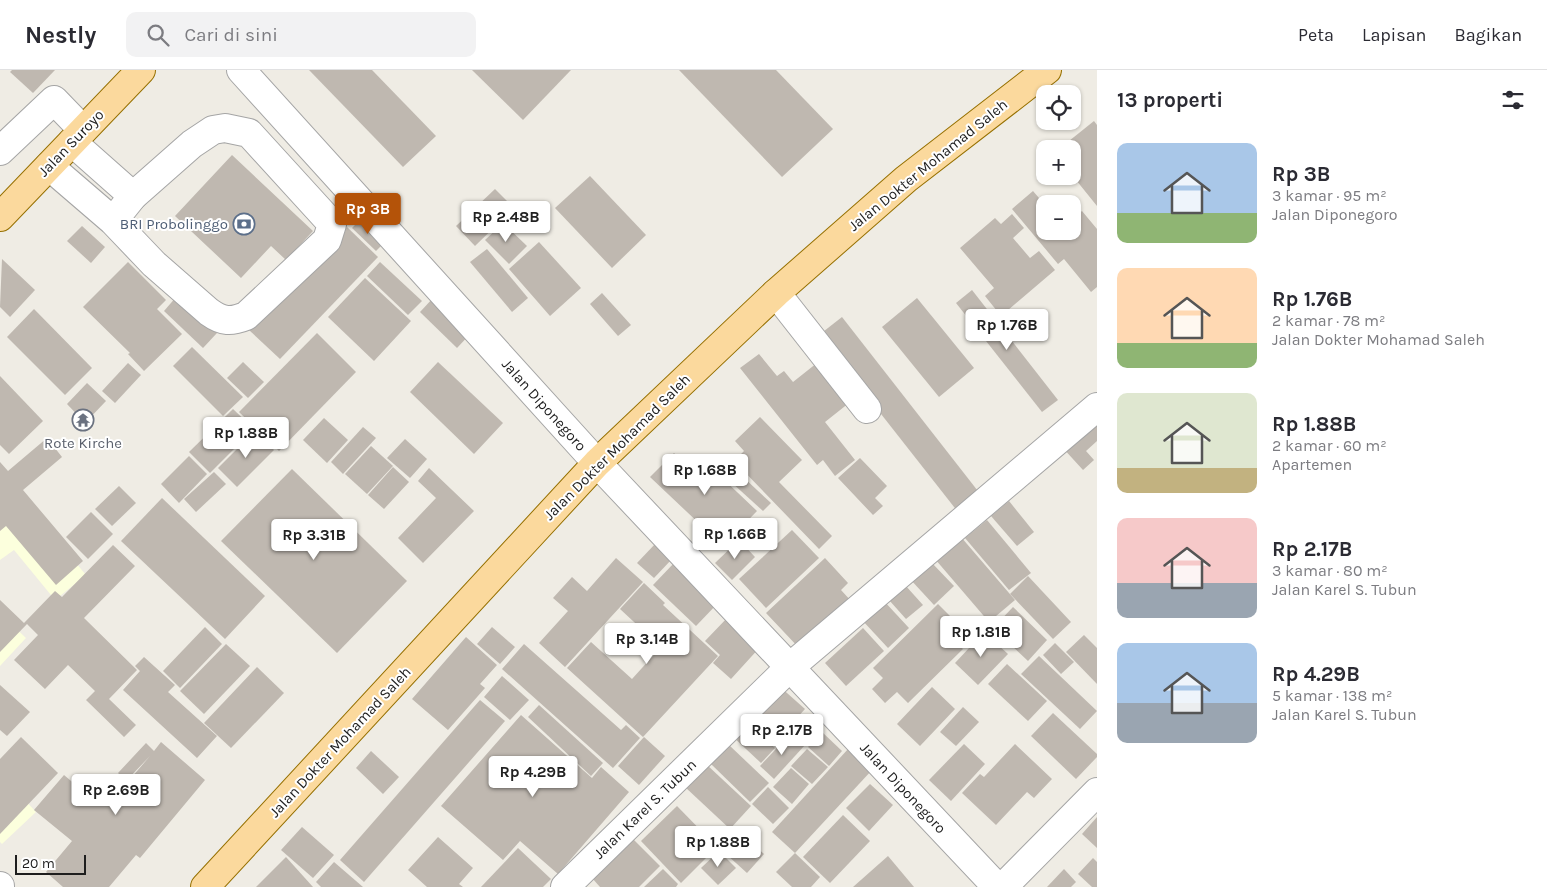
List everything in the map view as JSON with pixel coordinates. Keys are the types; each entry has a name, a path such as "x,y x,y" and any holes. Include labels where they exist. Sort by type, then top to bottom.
{"main road":[{"name":"Jalan Suroyo","path":"4,205 50,166 142,70"},
{"name":"Jalan Dokter Mohamad Saleh","path":"205,887 597,463 776,293 906,179 1047,70"}],"street":[{"name":"Jalan Diponegoro","path":"241,70 597,463 997,887"},
{"path":"0,151 54,100 77,136 134,196"},
{"path":"50,166 113,221 154,264 209,312 218,319 231,322 246,316 327,240 332,229 332,224 249,133 225,128 202,136 134,196 113,221"},
{"path":"776,293 867,409"},
{"name":"Jalan Karel S. Tubun","path":"565,887 790,667 1097,407"},
{"path":"1003,887 1097,792"}],"shaded area":[{"path":"0,472 86,575 55,600 14,550 0,560"},
{"path":"2,615 26,638 0,666 0,618"},
{"path":"0,773 36,812 2,844 0,842"}],"building":[{"path":"12,70 55,70 33,93 10,72"},
{"path":"309,70 372,70 436,136 403,167"},
{"path":"472,70 571,70 523,120"},
{"path":"679,70 776,70 833,129 782,177"},
{"path":"1094,121 1097,125 1097,206 1080,185 1081,140 1070,140"},
{"name":"BRI Probolinggo","path":"232,155 313,231 286,260 271,246 241,278 175,216"},
{"path":"590,176 646,235 612,268 555,208"},
{"path":"495,189 514,208 475,246 456,226"},
{"path":"1033,191 1036,195 1036,238 1012,209"},
{"path":"1082,211 1097,229 1097,287 1091,292 1064,259 1058,264 1038,240 1081,240"},
{"path":"1012,214 1024,228 1013,238 1030,258 1039,251 1055,270 1001,316 985,296 994,288 960,248 995,218 1001,224"},
{"path":"361,219 385,242 376,251 352,228"},
{"path":"503,223 527,246 509,264 485,240"},
{"path":"82,226 105,247 91,263 67,241"},
{"path":"347,227 378,257 280,359 249,330"},
{"path":"539,242 581,288 550,316 509,269"},
{"path":"487,249 528,298 512,312 470,262"},
{"path":"2,259 35,290 10,317 0,307"},
{"path":"128,262 166,300 157,309 182,334 144,371 128,354 130,353 83,307"},
{"path":"380,262 422,301 408,315 367,276"},
{"path":"365,278 411,321 374,361 328,317"},
{"path":"972,290 1058,400 1042,412 956,303"},
{"path":"602,293 631,325 618,336 590,304"},
{"path":"177,296 217,333 203,348 164,311"},
{"path":"434,297 471,333 457,348 420,312"},
{"path":"917,298 974,368 939,397 882,327"},
{"path":"34,309 92,368 65,395 7,337"},
{"path":"842,317 981,495 958,512 819,335"},
{"path":"317,333 356,372 279,451 239,412"},
{"path":"192,347 243,397 223,416 173,366"},
{"path":"759,354 777,376 784,371 793,382 822,359 854,399 825,422 855,460 835,476 823,460 817,465 740,368"},
{"path":"243,362 264,382 248,398 227,378"},
{"path":"438,362 503,423 474,454 410,392"},
{"path":"128,363 141,375 115,403 102,391"},
{"path":"0,376 43,421 9,454 0,445"},
{"path":"87,383 106,401 85,423 67,404"},
{"path":"233,409 254,429 210,473 189,452"},
{"path":"1097,414 1097,441 1086,451 1094,460 1083,470 1062,447"},
{"path":"760,417 802,460 779,482 832,536 819,549 734,461 744,451 735,441"},
{"path":"324,418 348,440 327,463 303,440"},
{"path":"363,427 376,438 343,474 331,462"},
{"path":"255,431 274,450 237,487 218,468"},
{"path":"47,438 62,457 23,490 83,561 56,585 6,526 0,531 0,462 8,471"},
{"path":"405,439 427,459 410,478 387,458"},
{"path":"371,446 393,466 367,494 345,474"},
{"path":"674,453 686,465 697,454 757,511 723,546 650,477"},
{"path":"189,456 207,474 179,503 161,484"},
{"path":"860,458 887,486 875,498 883,506 873,515 838,478"},
{"path":"728,463 771,503 763,511 720,472"},
{"path":"393,467 409,482 384,509 368,495"},
{"path":"429,468 474,511 423,563 398,538 436,498 418,481"},
{"path":"292,469 407,581 337,653 221,541"},
{"path":"214,472 226,484 196,512 184,499"},
{"path":"119,486 136,503 112,526 95,509"},
{"path":"162,498 265,596 225,639 121,541"},
{"path":"1009,501 1034,532 1017,546 991,516"},
{"path":"91,512 113,534 88,559 66,537"},
{"path":"987,520 1031,573 1009,590 965,538"},
{"path":"792,530 819,558 766,608 739,579"},
{"path":"955,530 1015,600 989,622 929,552"},
{"path":"739,540 755,557 732,580 715,563"},
{"path":"656,543 672,559 654,578 637,563"},
{"path":"113,545 135,566 84,618 137,670 109,699 136,725 124,737 86,700 95,691 68,665 45,689 14,660 38,635 27,624 0,652 0,600 24,623 55,591 62,597"},
{"path":"616,558 643,582 565,667 539,643 568,611 553,598 572,577 587,591"},
{"path":"825,558 848,583 841,590 852,602 800,649 766,613"},
{"path":"930,561 954,586 934,605 910,579"},
{"path":"675,562 718,603 696,626 653,585"},
{"path":"1028,576 1071,622 1053,639 1010,594"},
{"path":"644,583 665,603 663,605 718,656 643,737 567,668 591,642 632,679 661,647 620,609"},
{"path":"905,585 923,605 906,619 889,600"},
{"path":"883,600 909,628 888,648 862,620"},
{"path":"938,604 970,636 960,646 963,649 908,703 897,692 885,703 872,689 883,678 873,668"},
{"path":"1013,607 1047,640 1028,661 993,628"},
{"path":"728,617 761,646 731,679 713,663 720,655 705,641"},
{"path":"205,627 222,644 180,688 163,671"},
{"path":"492,627 515,647 500,664 477,644"},
{"path":"863,628 884,651 846,686 825,663"},
{"path":"984,632 1008,654 978,685 955,663"},
{"path":"1084,635 1097,648 1097,684 1066,652"},
{"path":"466,637 497,665 480,684 485,688 448,730 412,699"},
{"path":"1055,643 1074,662 1061,674 1043,655"},
{"path":"226,644 250,666 204,714 180,691"},
{"path":"524,644 621,730 626,725 640,738 613,768 502,669"},
{"path":"1039,656 1097,711 1080,729 1021,674"},
{"path":"144,657 175,685 168,692 217,736 197,758 123,690 140,671 135,666"},
{"path":"1007,664 1047,701 1028,721 988,684"},
{"path":"257,667 284,693 231,748 204,723"},
{"path":"502,676 529,700 510,720 484,697"},
{"path":"0,685 30,712 7,736 0,730"},
{"path":"778,685 805,709 775,742 748,718"},
{"path":"932,687 955,709 920,746 897,724"},
{"path":"480,700 505,721 364,882 340,860"},
{"path":"539,705 603,763 591,776 528,717"},
{"path":"963,707 979,722 956,746 940,732"},
{"path":"1053,713 1097,754 1097,757 1076,779 1031,736"},
{"path":"521,715 592,778 601,767 629,792 558,874 520,841 503,860 441,806"},
{"path":"745,720 775,748 761,763 731,735"},
{"path":"822,732 842,751 829,766 808,747"},
{"path":"791,733 805,745 774,779 760,766"},
{"path":"21,737 58,773 0,834 0,759"},
{"path":"644,737 665,756 639,785 618,766"},
{"path":"161,742 205,780 140,858 136,855 109,887 63,887 46,872 72,841 34,810 64,775 84,792 99,775 119,792 150,756 126,781 118,773 146,743 154,751"},
{"path":"964,744 985,764 951,801 929,780"},
{"path":"1015,744 1052,779 1034,798 1027,792 996,825 962,793 980,774 984,777"},
{"path":"729,745 769,783 750,802 711,764"},
{"path":"849,748 872,770 795,853 772,832"},
{"path":"807,749 828,767 812,784 791,766"},
{"path":"371,751 399,777 383,794 356,768"},
{"path":"706,764 751,806 730,829 685,787"},
{"path":"791,768 809,784 792,804 773,787"},
{"path":"870,784 893,805 869,831 846,808"},
{"path":"768,787 789,808 773,824 752,804"},
{"path":"677,806 717,847 681,883 641,841"},
{"path":"843,815 870,841 830,883 803,857"},
{"path":"1097,817 1097,848 1082,834"},
{"path":"302,827 334,855 313,878 281,850"},
{"path":"743,835 764,854 747,873 726,854"},
{"path":"438,837 473,868 459,884 463,887 427,887 408,870"},
{"path":"632,838 660,866 639,887 600,887 592,878"},
{"path":"518,848 551,879 543,887 481,887"},
{"path":"719,851 736,868 718,885 701,868"},
{"path":"795,853 820,877 811,887 792,887 776,872"},
{"path":"888,856 914,887 853,887"},
{"path":"286,857 313,887 256,887"},
{"path":"1093,858 1097,862 1097,887 1092,887 1078,874"},
{"path":"334,862 363,887 321,887 316,882"},
{"path":"663,869 678,884 676,887 644,887"},
{"path":"1064,869 1076,882 1071,887 1047,887"}],"place":[{"name":"BRI Probolinggo","path":"244,224"},
{"name":"Rote Kirche","path":"83,420"}]}
